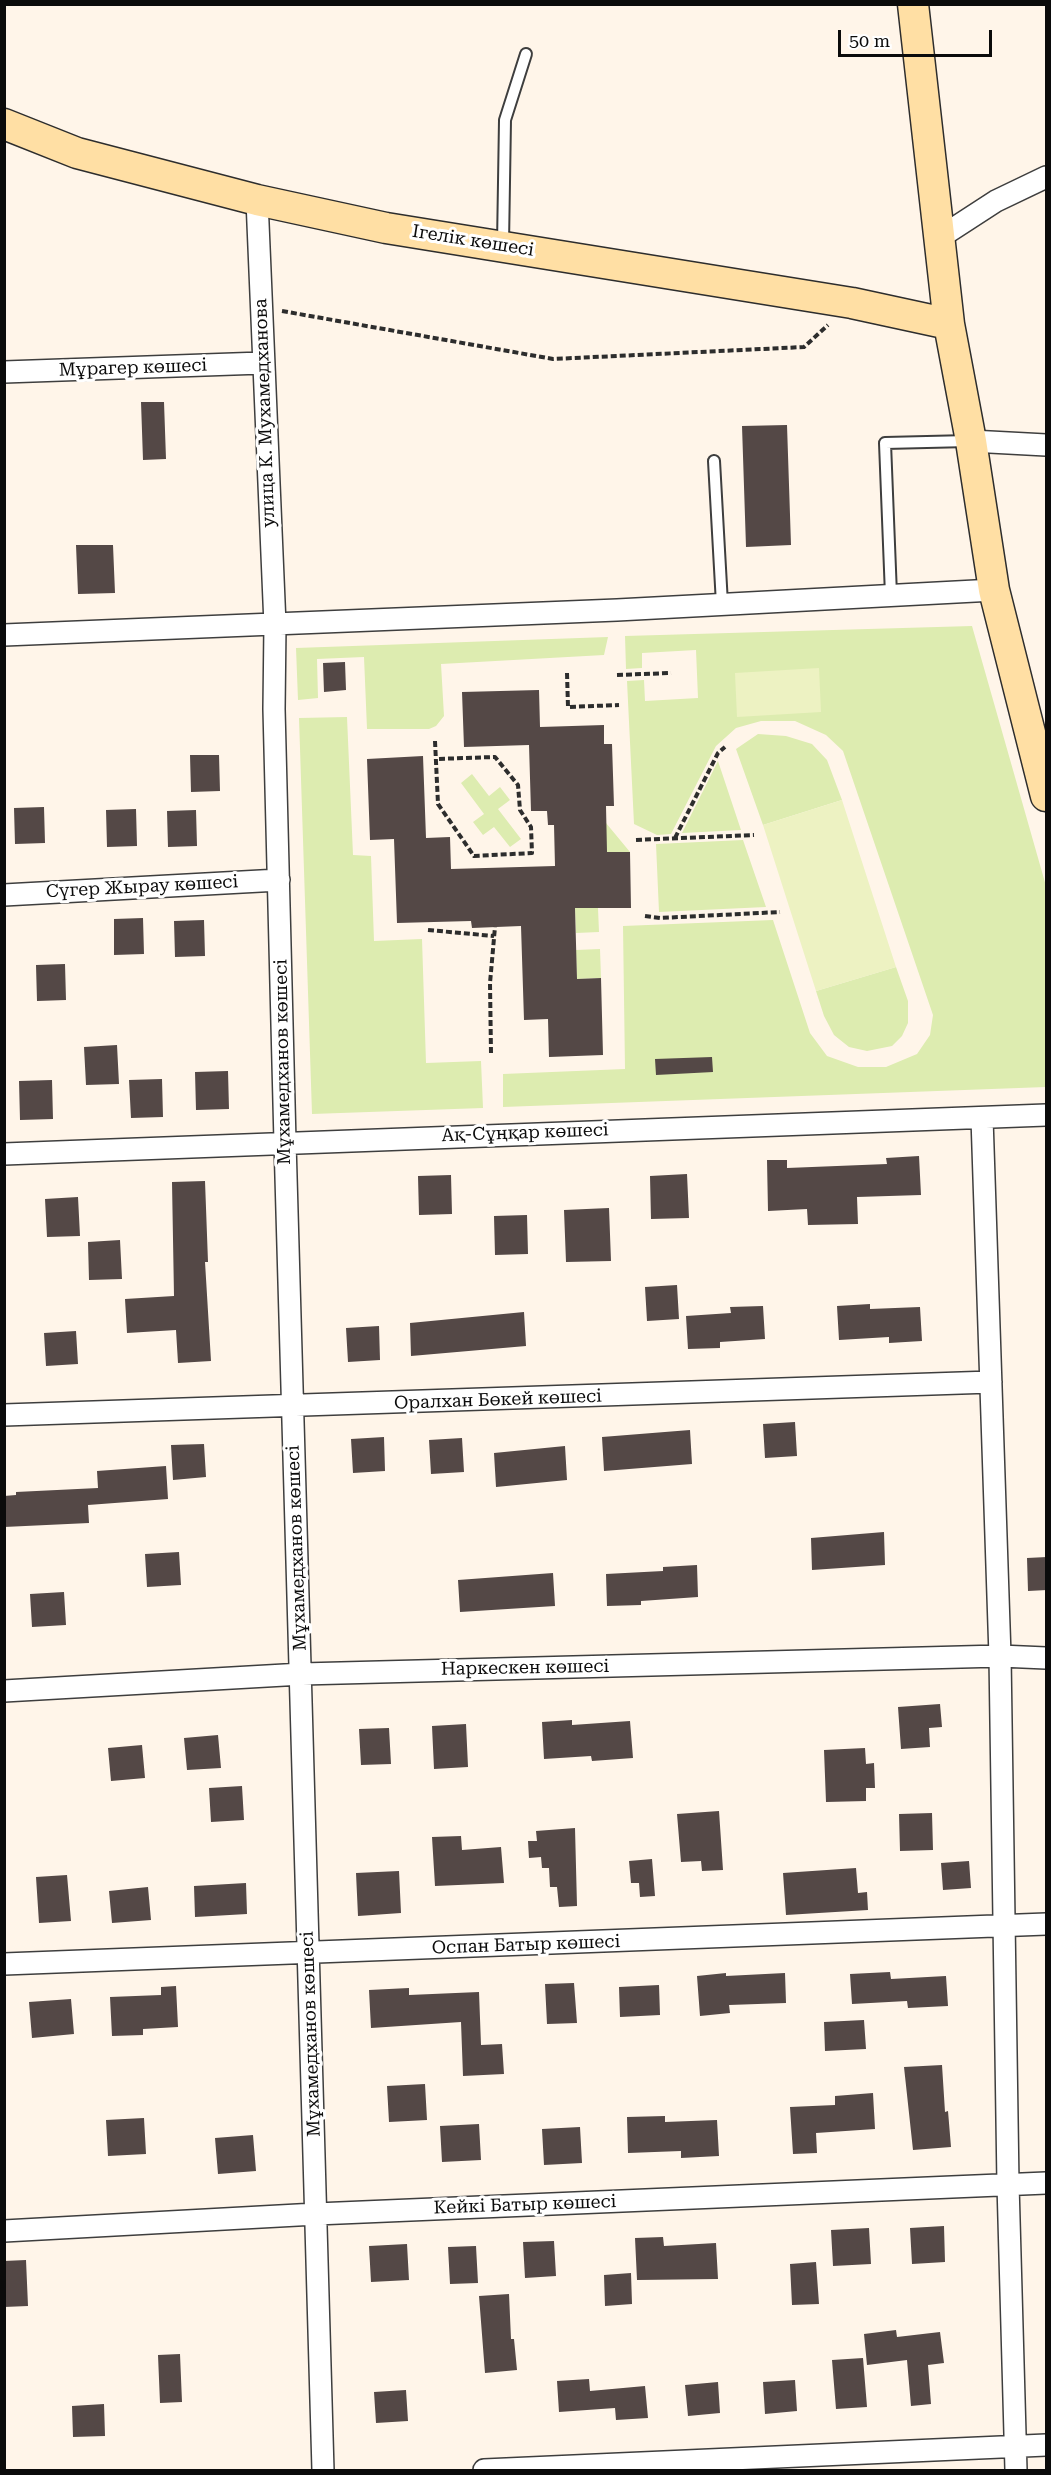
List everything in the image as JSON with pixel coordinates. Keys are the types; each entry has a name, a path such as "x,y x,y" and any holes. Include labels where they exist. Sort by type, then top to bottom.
{"main road":[{"path":"913,4 949,324 972,441 994,590 1045,787"},
{"name":"Ігелік көшесі","path":"4,124 77,153 257,200 386,228 503,245 852,303 949,324"}],"street":[{"path":"939,238 996,201 1047,177"},
{"name":"улица К. Мухамедханова","path":"257,200 262,363 275,625"},
{"name":"Мұрагер көшесі","path":"4,372 262,363"},
{"path":"972,441 1047,446"},
{"path":"4,635 275,625 994,590"},
{"name":"Мұхамедханов көшесі","path":"275,625 274,709 285,1142 323,2470"},
{"name":"Сүгер Жырау көшесі","path":"4,895 279,880"},
{"name":"Ақ-Сұңқар көшесі","path":"4,1154 1047,1115"},
{"path":"982,1118 1000,1656 1008,2184 1016,2470"},
{"name":"Оралхан Бөкей көшесі","path":"4,1415 991,1382"},
{"name":"Наркескен көшесі","path":"4,1690 302,1674 1000,1656 1047,1658"},
{"name":"Оспан Батыр көшесі","path":"4,1964 1047,1924"},
{"name":"Кейкі Батыр көшесі","path":"4,2230 316,2214 1047,2183"},
{"path":"484,2470 1047,2445"}],"lane":[{"path":"503,245 505,120 526,54"},
{"path":"891,596 885,443 972,441"},
{"path":"714,460 722,604"}],"path":[{"path":"260,308 553,358 804,347 852,303"},
{"path":"567,673 568,707 619,705"},
{"path":"618,675 671,673"},
{"path":"435,741 438,804 474,856 532,853 531,827 520,810 518,785 495,757 436,759"},
{"path":"674,838 718,753 724,747"},
{"path":"636,840 754,835"},
{"path":"645,916 660,918 780,912"},
{"path":"491,1053 490,983 495,927"},
{"path":"428,930 494,936"}],"green space":[{"path":"972,626 1046,886 1046,1087 503,1107 503,1074 625,1069 623,926 773,920 810,1033 827,1056 858,1067 886,1067 917,1054 930,1035 933,1015 843,751 826,735 795,721 761,721 736,728 716,746 671,834 657,835 634,824 627,681 644,680 645,701 698,698 696,650 642,653 642,668 626,669 625,636"},
{"path":"608,637 604,655 441,664 444,716 436,726 429,729 367,729 364,657 317,659 318,698 298,700 296,648"},
{"path":"819,668 821,712 737,717 735,673"},
{"path":"347,717 353,855 371,856 374,941 422,939 426,1063 481,1061 483,1108 312,1114 299,718"},
{"path":"758,734 786,736 812,744 827,760 842,800 763,825 736,749"},
{"path":"718,761 741,830 682,833"},
{"path":"472,774 489,796 500,787 510,800 498,809 521,839 510,847 494,827 483,835 473,822 484,814 461,783"},
{"path":"842,800 896,967 816,991 763,825"},
{"path":"606,823 630,852 573,853"},
{"path":"743,840 766,907 659,912 656,844"},
{"path":"575,908 598,908 599,932 576,933"},
{"path":"600,949 601,978 577,979 576,950"},
{"path":"896,967 908,1001 908,1023 902,1036 892,1046 867,1051 849,1047 834,1035 824,1016 816,991"}],"building":[{"path":"141,402 164,402 166,459 143,460"},
{"path":"787,425 791,545 746,547 742,426"},
{"path":"76,545 113,545 115,593 78,594"},
{"path":"345,662 346,690 324,692 323,663"},
{"path":"539,690 540,727 604,725 604,744 612,744 614,806 606,806 607,852 630,852 631,908 575,908 577,979 601,978 603,1055 549,1057 548,1019 524,1020 521,926 472,928 471,921 397,923 394,839 370,840 367,759 423,756 426,838 450,837 451,869 555,866 554,825 548,825 547,811 531,811 529,745 464,747 462,692"},
{"path":"190,755 219,755 220,791 191,792"},
{"path":"44,807 45,843 15,844 14,808"},
{"path":"136,809 137,846 107,847 106,810"},
{"path":"196,810 197,846 168,847 167,811"},
{"path":"143,918 144,954 114,955 114,919"},
{"path":"204,920 205,956 175,957 174,921"},
{"path":"65,964 66,1000 37,1001 36,965"},
{"path":"117,1045 119,1084 86,1085 84,1047"},
{"path":"712,1057 713,1072 656,1075 655,1059"},
{"path":"228,1071 229,1109 196,1110 195,1072"},
{"path":"162,1079 163,1117 131,1118 129,1080"},
{"path":"52,1080 53,1119 20,1120 19,1081"},
{"path":"919,1156 921,1195 857,1197 858,1224 808,1225 807,1209 768,1211 767,1160 787,1160 787,1168 887,1164 886,1158"},
{"path":"687,1174 689,1218 651,1219 650,1176"},
{"path":"451,1175 452,1214 419,1215 418,1176"},
{"path":"205,1181 208,1262 205,1262 211,1361 178,1363 176,1330 127,1333 125,1299 174,1296 172,1182"},
{"path":"78,1197 80,1236 47,1237 45,1199"},
{"path":"609,1208 611,1261 566,1262 564,1210"},
{"path":"527,1215 528,1254 495,1255 494,1216"},
{"path":"120,1240 122,1279 89,1280 88,1242"},
{"path":"677,1285 679,1319 647,1321 645,1287"},
{"path":"870,1304 870,1309 920,1307 922,1341 889,1343 889,1337 839,1340 837,1306"},
{"path":"763,1306 765,1339 720,1342 720,1348 688,1349 686,1316 731,1313 730,1307"},
{"path":"524,1312 526,1346 411,1356 410,1323"},
{"path":"379,1326 380,1360 348,1362 346,1328"},
{"path":"76,1331 78,1364 46,1366 44,1333"},
{"path":"795,1422 797,1456 765,1458 763,1424"},
{"path":"690,1430 692,1464 604,1471 602,1437"},
{"path":"384,1437 385,1471 353,1473 351,1439"},
{"path":"462,1438 464,1472 431,1474 429,1440"},
{"path":"204,1444 206,1477 173,1480 171,1445"},
{"path":"565,1446 567,1480 496,1487 494,1453"},
{"path":"166,1466 168,1499 88,1505 89,1523 4,1527 4,1496 16,1495 16,1492 98,1488 97,1471"},
{"path":"884,1532 885,1565 812,1570 811,1538"},
{"path":"179,1552 181,1585 147,1587 145,1554"},
{"path":"1047,1557 1047,1590 1028,1591 1027,1558"},
{"path":"697,1565 698,1597 641,1601 641,1605 607,1606 606,1574 663,1571 663,1567"},
{"path":"553,1573 555,1606 460,1612 458,1580"},
{"path":"64,1592 66,1625 32,1627 30,1594"},
{"path":"940,1704 942,1727 929,1728 930,1747 901,1749 898,1707"},
{"path":"572,1720 572,1725 630,1721 633,1758 592,1761 591,1756 544,1759 542,1722"},
{"path":"466,1724 468,1767 434,1769 432,1726"},
{"path":"389,1728 391,1764 361,1765 359,1729"},
{"path":"218,1735 221,1768 187,1770 184,1738"},
{"path":"142,1745 145,1778 111,1781 108,1748"},
{"path":"865,1748 866,1764 874,1763 875,1788 866,1788 866,1801 826,1802 824,1750"},
{"path":"242,1786 244,1820 211,1822 209,1788"},
{"path":"719,1811 723,1870 702,1871 701,1861 681,1862 677,1814"},
{"path":"932,1813 933,1850 900,1851 899,1814"},
{"path":"575,1828 577,1906 559,1907 557,1887 550,1887 549,1868 542,1868 541,1857 529,1858 528,1841 537,1841 536,1831"},
{"path":"461,1836 462,1850 501,1847 504,1883 435,1886 432,1837"},
{"path":"652,1859 655,1896 640,1897 639,1883 631,1883 629,1861"},
{"path":"969,1861 971,1888 943,1890 941,1863"},
{"path":"856,1868 858,1893 867,1892 868,1910 786,1915 783,1873"},
{"path":"399,1871 401,1913 358,1916 356,1873"},
{"path":"67,1875 71,1921 39,1923 36,1877"},
{"path":"246,1883 247,1914 195,1917 194,1886"},
{"path":"148,1887 151,1920 112,1923 109,1891"},
{"path":"890,1972 891,1979 946,1976 948,2006 908,2008 907,2001 852,2004 850,1974"},
{"path":"726,1973 726,1976 785,1973 786,2003 729,2005 730,2013 700,2016 697,1976"},
{"path":"574,1983 577,2023 547,2024 545,1984"},
{"path":"659,1985 660,2015 620,2017 619,1987"},
{"path":"176,1986 178,2027 143,2029 143,2035 112,2036 110,1997 161,1995 161,1987"},
{"path":"409,1988 409,1995 479,1992 481,2045 502,2044 504,2074 463,2076 461,2022 371,2028 369,1990"},
{"path":"71,1999 74,2034 32,2038 29,2002"},
{"path":"864,2020 866,2049 825,2051 824,2022"},
{"path":"942,2065 945,2112 948,2111 951,2147 913,2150 904,2067"},
{"path":"425,2084 427,2120 389,2122 387,2086"},
{"path":"873,2093 875,2129 816,2133 817,2153 793,2154 790,2107 835,2105 835,2096"},
{"path":"665,2116 665,2122 717,2120 719,2156 681,2158 681,2151 628,2153 627,2117"},
{"path":"144,2118 146,2154 108,2156 106,2120"},
{"path":"479,2124 481,2160 442,2162 440,2126"},
{"path":"580,2127 582,2163 544,2165 542,2129"},
{"path":"253,2135 256,2171 218,2174 215,2138"},
{"path":"944,2226 945,2262 912,2264 910,2228"},
{"path":"869,2228 871,2264 833,2266 831,2230"},
{"path":"663,2237 664,2246 716,2243 718,2279 637,2280 635,2238"},
{"path":"554,2241 556,2276 525,2278 523,2242"},
{"path":"407,2244 409,2280 371,2282 369,2246"},
{"path":"476,2246 478,2283 450,2284 448,2247"},
{"path":"26,2260 28,2306 4,2307 4,2261"},
{"path":"816,2262 819,2304 792,2305 790,2264"},
{"path":"631,2273 632,2304 605,2306 604,2275"},
{"path":"509,2294 511,2339 514,2339 517,2370 485,2373 479,2296"},
{"path":"896,2330 897,2337 940,2332 944,2363 928,2365 931,2404 911,2406 907,2360 867,2365 864,2334"},
{"path":"180,2354 182,2402 160,2403 158,2355"},
{"path":"863,2358 867,2407 836,2409 832,2360"},
{"path":"589,2379 590,2391 645,2386 648,2418 616,2420 615,2408 559,2412 557,2381"},
{"path":"795,2380 797,2411 765,2414 763,2382"},
{"path":"718,2382 720,2413 688,2416 685,2385"},
{"path":"406,2390 408,2421 376,2423 374,2392"},
{"path":"104,2404 105,2436 73,2437 72,2406"}]}
